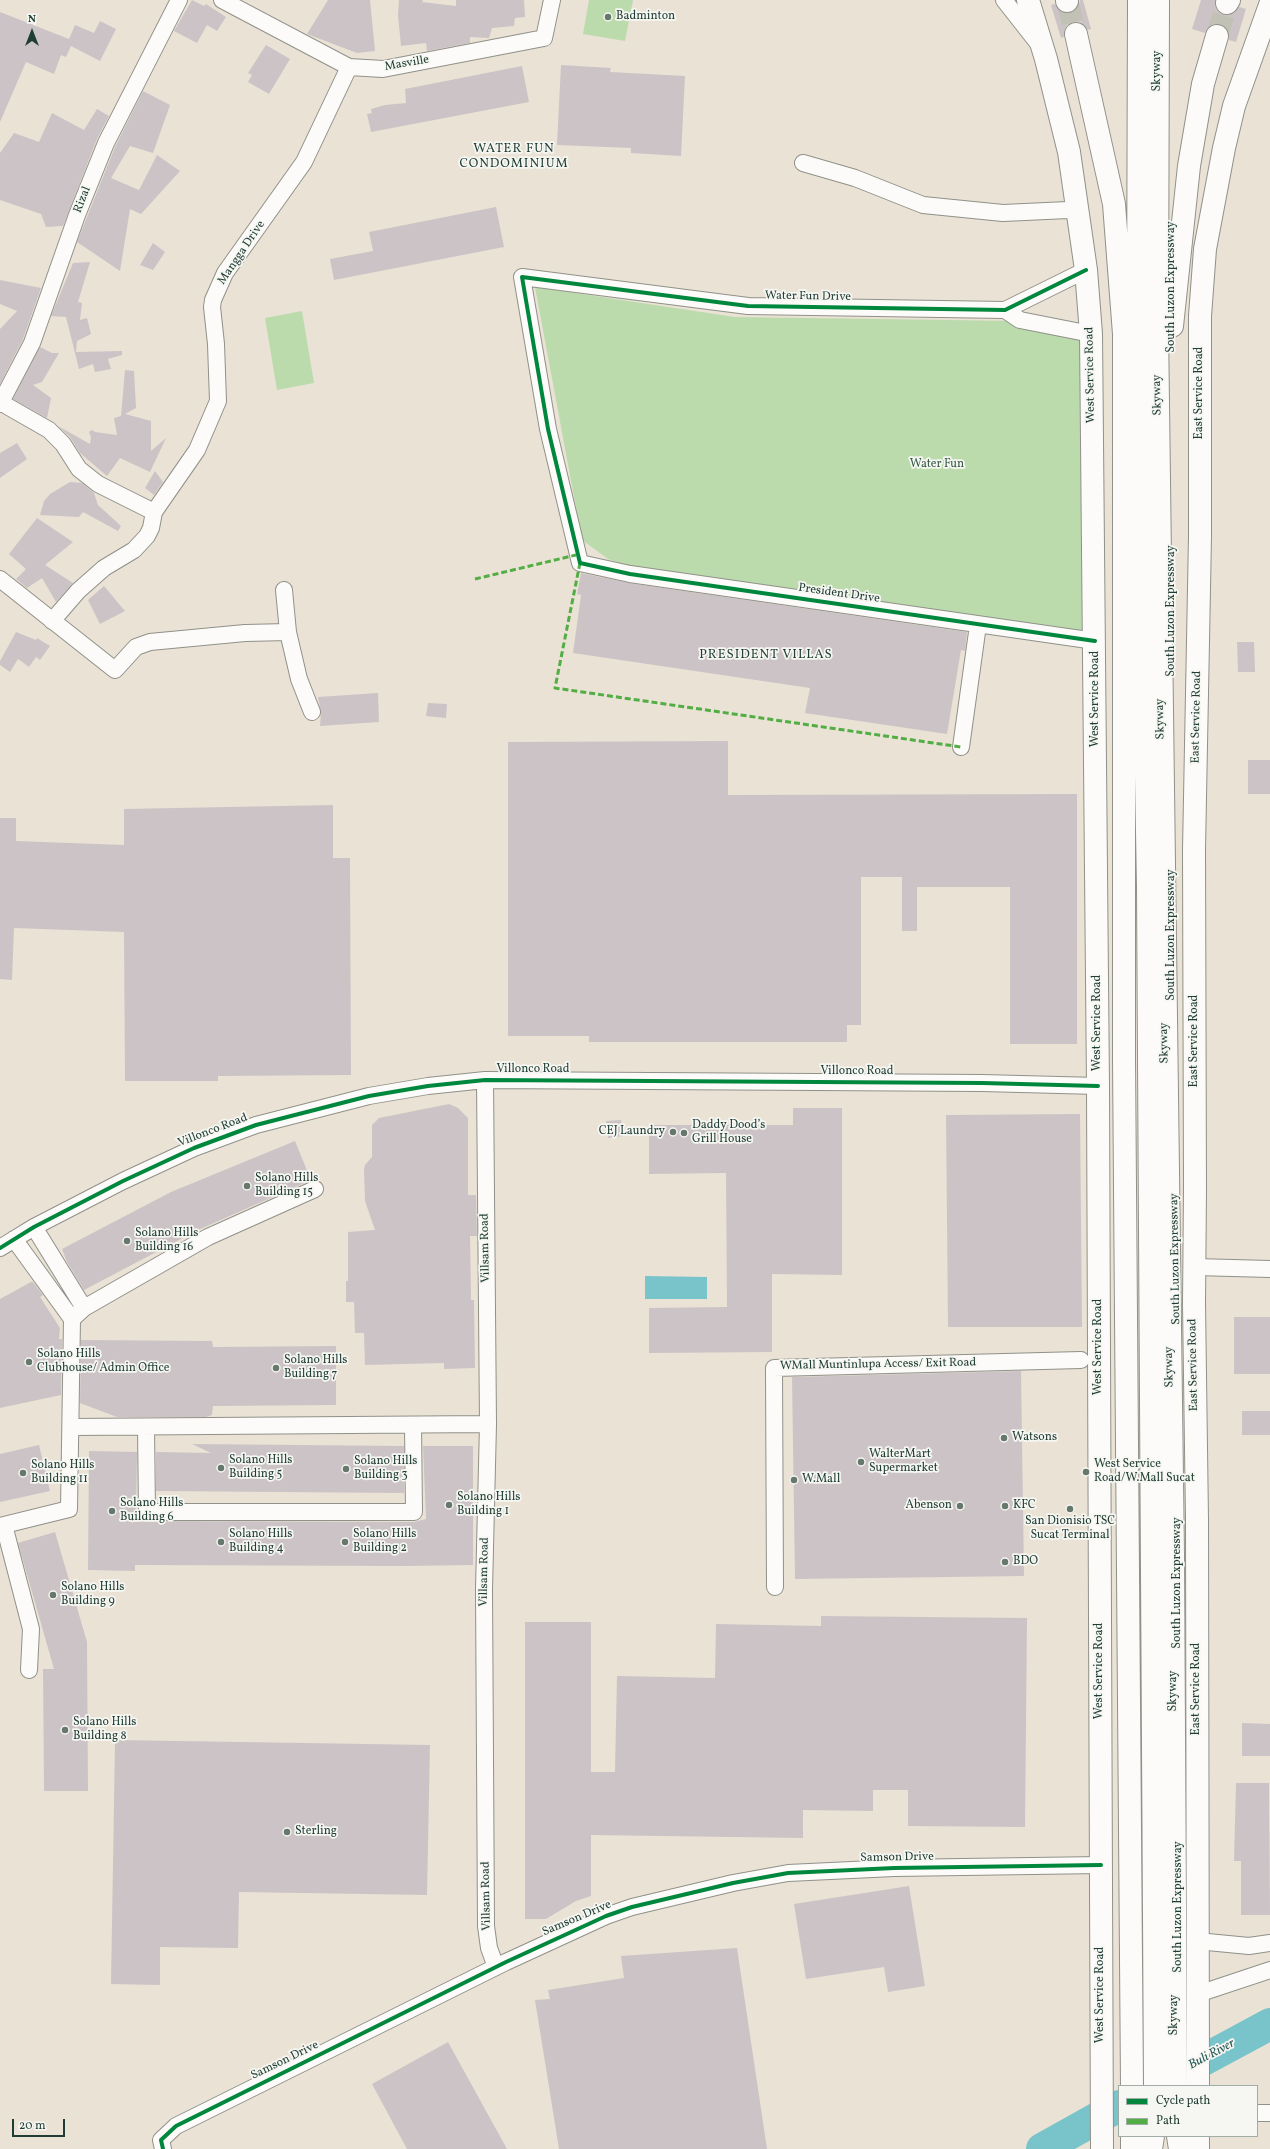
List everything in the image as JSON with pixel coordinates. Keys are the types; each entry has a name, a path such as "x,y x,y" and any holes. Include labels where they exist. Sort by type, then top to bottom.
{"main road":[{"name":"West Service Road","path":"1028,0 1046,59 1069,152 1079,213 1092,334 1098,1086 1102,2145"},
{"path":"1124,0 1124,1059 1132,2085"},
{"name":"Skyway","path":"1139,0 1138,326 1148,887 1155,2085"},
{"name":"Skyway","path":"1158,0 1158,351 1173,1555 1176,2085"},
{"name":"South Luzon Expressway","path":"1172,0 1173,1062 1189,2046 1180,2085"},
{"name":"East Service Road","path":"1198,2085 1189,2046 1198,1994 1197,1520 1194,1397 1194,850 1200,536 1200,316 1205,249 1224,148 1234,106 1270,5"},
{"path":"1076,34 1114,204 1124,334"},
{"path":"1172,326 1188,166 1203,84 1218,36"},
{"path":"1132,2137 1132,2149"},
{"path":"1151,2149 1153,2137"},
{"path":"1174,2149 1178,2137"},
{"path":"1178,2137 1180,2149"},
{"path":"1198,2137 1198,2149"}],"street":[{"name":"Rizal","path":"1,403 32,343 77,215 106,143 178,0"},
{"name":"Masville","path":"222,0 349,67 383,69 544,38 552,0"},
{"path":"1004,0 1033,35 1046,59"},
{"name":"Mangga Drive","path":"52,621 78,591 104,568 134,550 147,536 151,528 154,512 197,450 218,401 216,344 212,307 221,280 304,162 349,67"},
{"path":"803,163 855,178 923,205 1003,213 1068,210 1079,213"},
{"name":"Water Fun Drive","path":"580,563 548,429 522,277 748,306 1005,310 1086,270"},
{"path":"1005,310 1020,320 1092,334"},
{"path":"1,403 49,430 63,444 79,468 98,484 154,512"},
{"name":"President Drive","path":"580,563 638,575 1095,641"},
{"path":"0,579 115,670 136,647 150,642 245,633 288,632"},
{"path":"284,590 288,632 299,679 312,712"},
{"path":"961,747 978,625"},
{"name":"Villonco Road","path":"0,1248 34,1227 123,1181 194,1148 256,1125 369,1096 428,1086 485,1080 967,1083 1098,1086"},
{"name":"Villsam Road","path":"485,1080 488,1424 484,1589 486,1926 489,1948 496,1967"},
{"path":"72,1319 84,1308 208,1237 315,1189"},
{"path":"34,1227 84,1308"},
{"path":"14,1239 72,1319 69,1509 2,1526 31,1629 29,1670"},
{"path":"32,1264 51,1253"},
{"path":"1195,1268 1270,1269"},
{"name":"WMall Muntinlupa Access/ Exit Road","path":"775,1587 774,1368 1081,1360"},
{"path":"71,1427 146,1428 488,1424"},
{"path":"146,1428 147,1512 414,1512 413,1425"},
{"name":"Samson Drive","path":"162,2149 161,2140 176,2126 496,1967 606,1916 632,1907 733,1883 788,1873 894,1868 1101,1865"},
{"path":"1197,1941 1249,1946 1270,1943"},
{"path":"1198,1994 1270,1970"},
{"path":"1258,2114 1270,2113"}],"green space":[{"name":"Badminton","path":"589,0 633,0 625,41 583,34"},
{"name":"Water Fun","path":"535,287 735,317 1018,321 1087,343 1083,633 631,567 608,559 582,540"},
{"path":"302,311 314,383 277,390 265,318"}],"water":[{"path":"645,1276 707,1277 707,1299 645,1299"}],"building":[{"path":"192,0 204,6 206,4 226,17 217,31 207,25 197,43 174,31"},
{"path":"328,0 370,0 375,51 357,53 307,34"},
{"path":"399,0 423,0 422,2 456,6 456,0 524,0 525,17 515,18 514,26 492,28 489,38 470,37 470,43 427,51 426,43 401,46 398,15"},
{"path":"1080,0 1083,0 1091,29 1088,30 1080,22 1073,22 1067,25 1064,31 1064,37 1061,38 1051,5 1055,4 1060,12 1067,13 1078,8"},
{"path":"1201,0 1215,0 1216,9 1226,15 1233,14 1239,7 1246,9 1236,42 1229,40 1229,33 1226,28 1220,24 1209,27 1205,33 1192,29"},
{"path":"0,12 69,39 75,25 94,33 100,21 116,29 100,61 71,46 66,57 61,55 54,74 26,62 0,122"},
{"path":"266,45 290,59 269,94 248,82 252,75 248,73"},
{"path":"561,65 611,68 610,72 685,76 681,156 631,153 631,148 557,145"},
{"path":"522,66 529,102 371,132 367,114 372,113 371,109 385,105 406,103 405,89"},
{"path":"143,91 170,105 153,153 130,146 111,178 139,190 157,155 180,171 141,214 130,209 120,271 77,242 115,147"},
{"path":"97,109 109,116 97,139 63,226 46,227 41,214 0,200 0,153 14,133 39,142 52,113 84,130"},
{"path":"496,207 504,247 334,280 330,259 373,251 369,232"},
{"path":"153,243 165,252 153,270 140,265"},
{"path":"90,262 78,302 82,303 80,320 87,318 91,334 77,341 76,352 122,351 122,355 108,359 111,369 95,372 93,364 79,369 66,317 51,316 73,263"},
{"path":"0,280 41,288 23,339 0,384 0,329 17,311 0,304"},
{"path":"40,347 52,353 59,353 42,382 33,385 51,398 47,418 13,399"},
{"path":"125,370 134,371 136,408 125,414 151,421 151,451 166,438 150,472 120,458 107,476 80,453 70,437 58,426 90,444 91,437 89,432 92,430 95,432 117,435 114,418 121,416"},
{"path":"17,443 27,459 0,478 0,453"},
{"path":"155,471 163,482 154,495 145,488"},
{"path":"70,482 82,483 94,493 98,505 121,526 118,531 83,512 79,517 40,515 44,501 50,494"},
{"path":"37,518 73,542 45,565 73,583 56,602 42,578 27,588 16,579 26,569 9,554"},
{"path":"581,573 629,583 967,632 965,651 961,650 947,734 805,713 810,688 573,653 581,595 577,594"},
{"path":"104,586 125,611 100,624 88,600"},
{"path":"16,632 36,640 37,638 50,646 40,660 36,657 29,667 18,659 10,672 0,665 0,661"},
{"path":"1237,642 1254,642 1255,672 1238,672"},
{"path":"378,693 379,722 320,726 321,713 318,697"},
{"path":"428,703 447,704 446,718 426,716"},
{"path":"728,741 728,795 1077,794 1077,1044 1010,1044 1010,887 917,887 917,931 902,931 902,877 861,877 861,1025 847,1025 847,1042 589,1042 589,1036 508,1036 508,742"},
{"path":"1248,760 1270,760 1270,794 1248,794"},
{"path":"333,805 333,858 350,858 351,1075 218,1076 218,1081 125,1081 124,932 14,928 12,980 0,979 0,818 16,818 16,841 124,845 124,809"},
{"path":"449,1104 458,1108 468,1118 468,1195 476,1195 477,1236 470,1236 471,1300 474,1300 475,1368 444,1369 444,1363 365,1365 364,1333 355,1333 354,1302 346,1302 346,1281 348,1281 348,1232 375,1230 365,1201 364,1170 365,1165 372,1157 372,1125 379,1118"},
{"path":"793,1108 842,1108 842,1275 772,1274 772,1352 649,1353 649,1308 727,1307 726,1173 649,1174 649,1125 793,1125"},
{"path":"1080,1114 1082,1327 948,1327 946,1115"},
{"path":"621,1120 623,1136 608,1138 606,1121"},
{"path":"295,1141 311,1180 198,1230 84,1290 67,1262 62,1249 171,1192"},
{"name":"Solano Hills Clubhouse/ Admin Office","path":"33,1282 43,1295 40,1297 60,1328 59,1339 62,1339 61,1395 0,1408 0,1299"},
{"path":"1234,1317 1270,1317 1270,1374 1234,1374"},
{"path":"81,1340 212,1341 213,1347 336,1346 336,1405 213,1406 212,1415 206,1417 117,1417 80,1403"},
{"path":"1021,1371 1024,1576 795,1579 792,1377"},
{"path":"1242,1411 1270,1411 1270,1435 1242,1435"},
{"path":"192,1444 404,1446 404,1493 156,1491 156,1452 211,1453"},
{"name":"Solano Hills Building 11","path":"39,1445 50,1491 0,1502 0,1454"},
{"path":"423,1446 473,1446 473,1565 135,1565 135,1571 88,1570 89,1451 137,1452 136,1518 147,1521 414,1522 426,1519"},
{"path":"55,1532 87,1642 88,1791 44,1791 43,1669 54,1669 18,1543"},
{"path":"821,1616 1027,1618 1025,1827 908,1826 908,1790 873,1790 873,1811 803,1810 803,1838 591,1835 591,1896 576,1901 546,1919 525,1919 525,1622 591,1622 591,1772 615,1772 617,1676 715,1678 716,1624 821,1626"},
{"path":"1242,1723 1270,1724 1270,1756 1242,1756"},
{"path":"115,1740 430,1745 427,1895 239,1892 238,1948 160,1947 160,1985 111,1984"},
{"path":"1236,1783 1269,1783 1270,1915 1241,1915 1241,1861 1234,1861"},
{"path":"909,1886 925,1986 888,1992 884,1967 806,1979 794,1904"},
{"path":"737,1948 767,2149 559,2149 535,2000 550,1999 548,1990 624,1978 621,1956"},
{"path":"448,2042 507,2149 407,2149 372,2084"}],"waterway":[{"name":"Buli River","path":"1170,2078 1270,2024"},
{"name":"Buli River","path":"1042,2149 1118,2107"}],"tunnel":[{"path":"1067,1 1076,34"},
{"path":"1217,36 1227,3"}],"marked path":[{"path":"475,579 576,555"},
{"path":"580,563 555,688 961,747"}],"cycle path":[{"path":"1086,270 1005,310 748,306 522,277 548,429 580,563 630,574 1095,641"},
{"path":"0,1248 34,1227 123,1181 194,1148 256,1125 369,1096 428,1086 485,1080 982,1083 1098,1086"},
{"path":"163,2149 161,2140 176,2126 506,1962 606,1916 632,1907 733,1883 788,1873 894,1868 1101,1865"}],"place":[{"name":"Badminton","path":"608,17"},
{"name":"CEJ Laundry","path":"673,1132"},
{"name":"Daddy Dood’s Grill House","path":"684,1133"},
{"name":"Solano Hills Building 15","path":"247,1186"},
{"name":"Solano Hills Building 16","path":"127,1241"},
{"name":"Solano Hills Clubhouse/ Admin Office","path":"29,1362"},
{"name":"Solano Hills Building 7","path":"276,1368"},
{"name":"Watsons","path":"1004,1438"},
{"name":"WalterMart Supermarket","path":"861,1462"},
{"name":"Solano Hills Building 5","path":"221,1468"},
{"name":"Solano Hills Building 3","path":"346,1469"},
{"name":"West Service Road/W.Mall Sucat","path":"1086,1472"},
{"name":"Solano Hills Building 11","path":"23,1473"},
{"name":"W.Mall","path":"794,1480"},
{"name":"Solano Hills Building 1","path":"449,1505"},
{"name":"Abenson","path":"960,1506"},
{"name":"KFC","path":"1005,1506"},
{"name":"San Dionisio TSC Sucat Terminal","path":"1070,1509"},
{"name":"Solano Hills Building 6","path":"112,1511"},
{"name":"Solano Hills Building 4","path":"221,1542"},
{"name":"Solano Hills Building 2","path":"345,1542"},
{"name":"BDO","path":"1005,1562"},
{"name":"Solano Hills Building 9","path":"53,1595"},
{"name":"Solano Hills Building 8","path":"65,1730"},
{"name":"Sterling","path":"287,1832"}],"district":[{"name":"WATER FUN CONDOMINIUM","path":"514,158"},
{"name":"PRESIDENT VILLAS","path":"766,656"}]}
